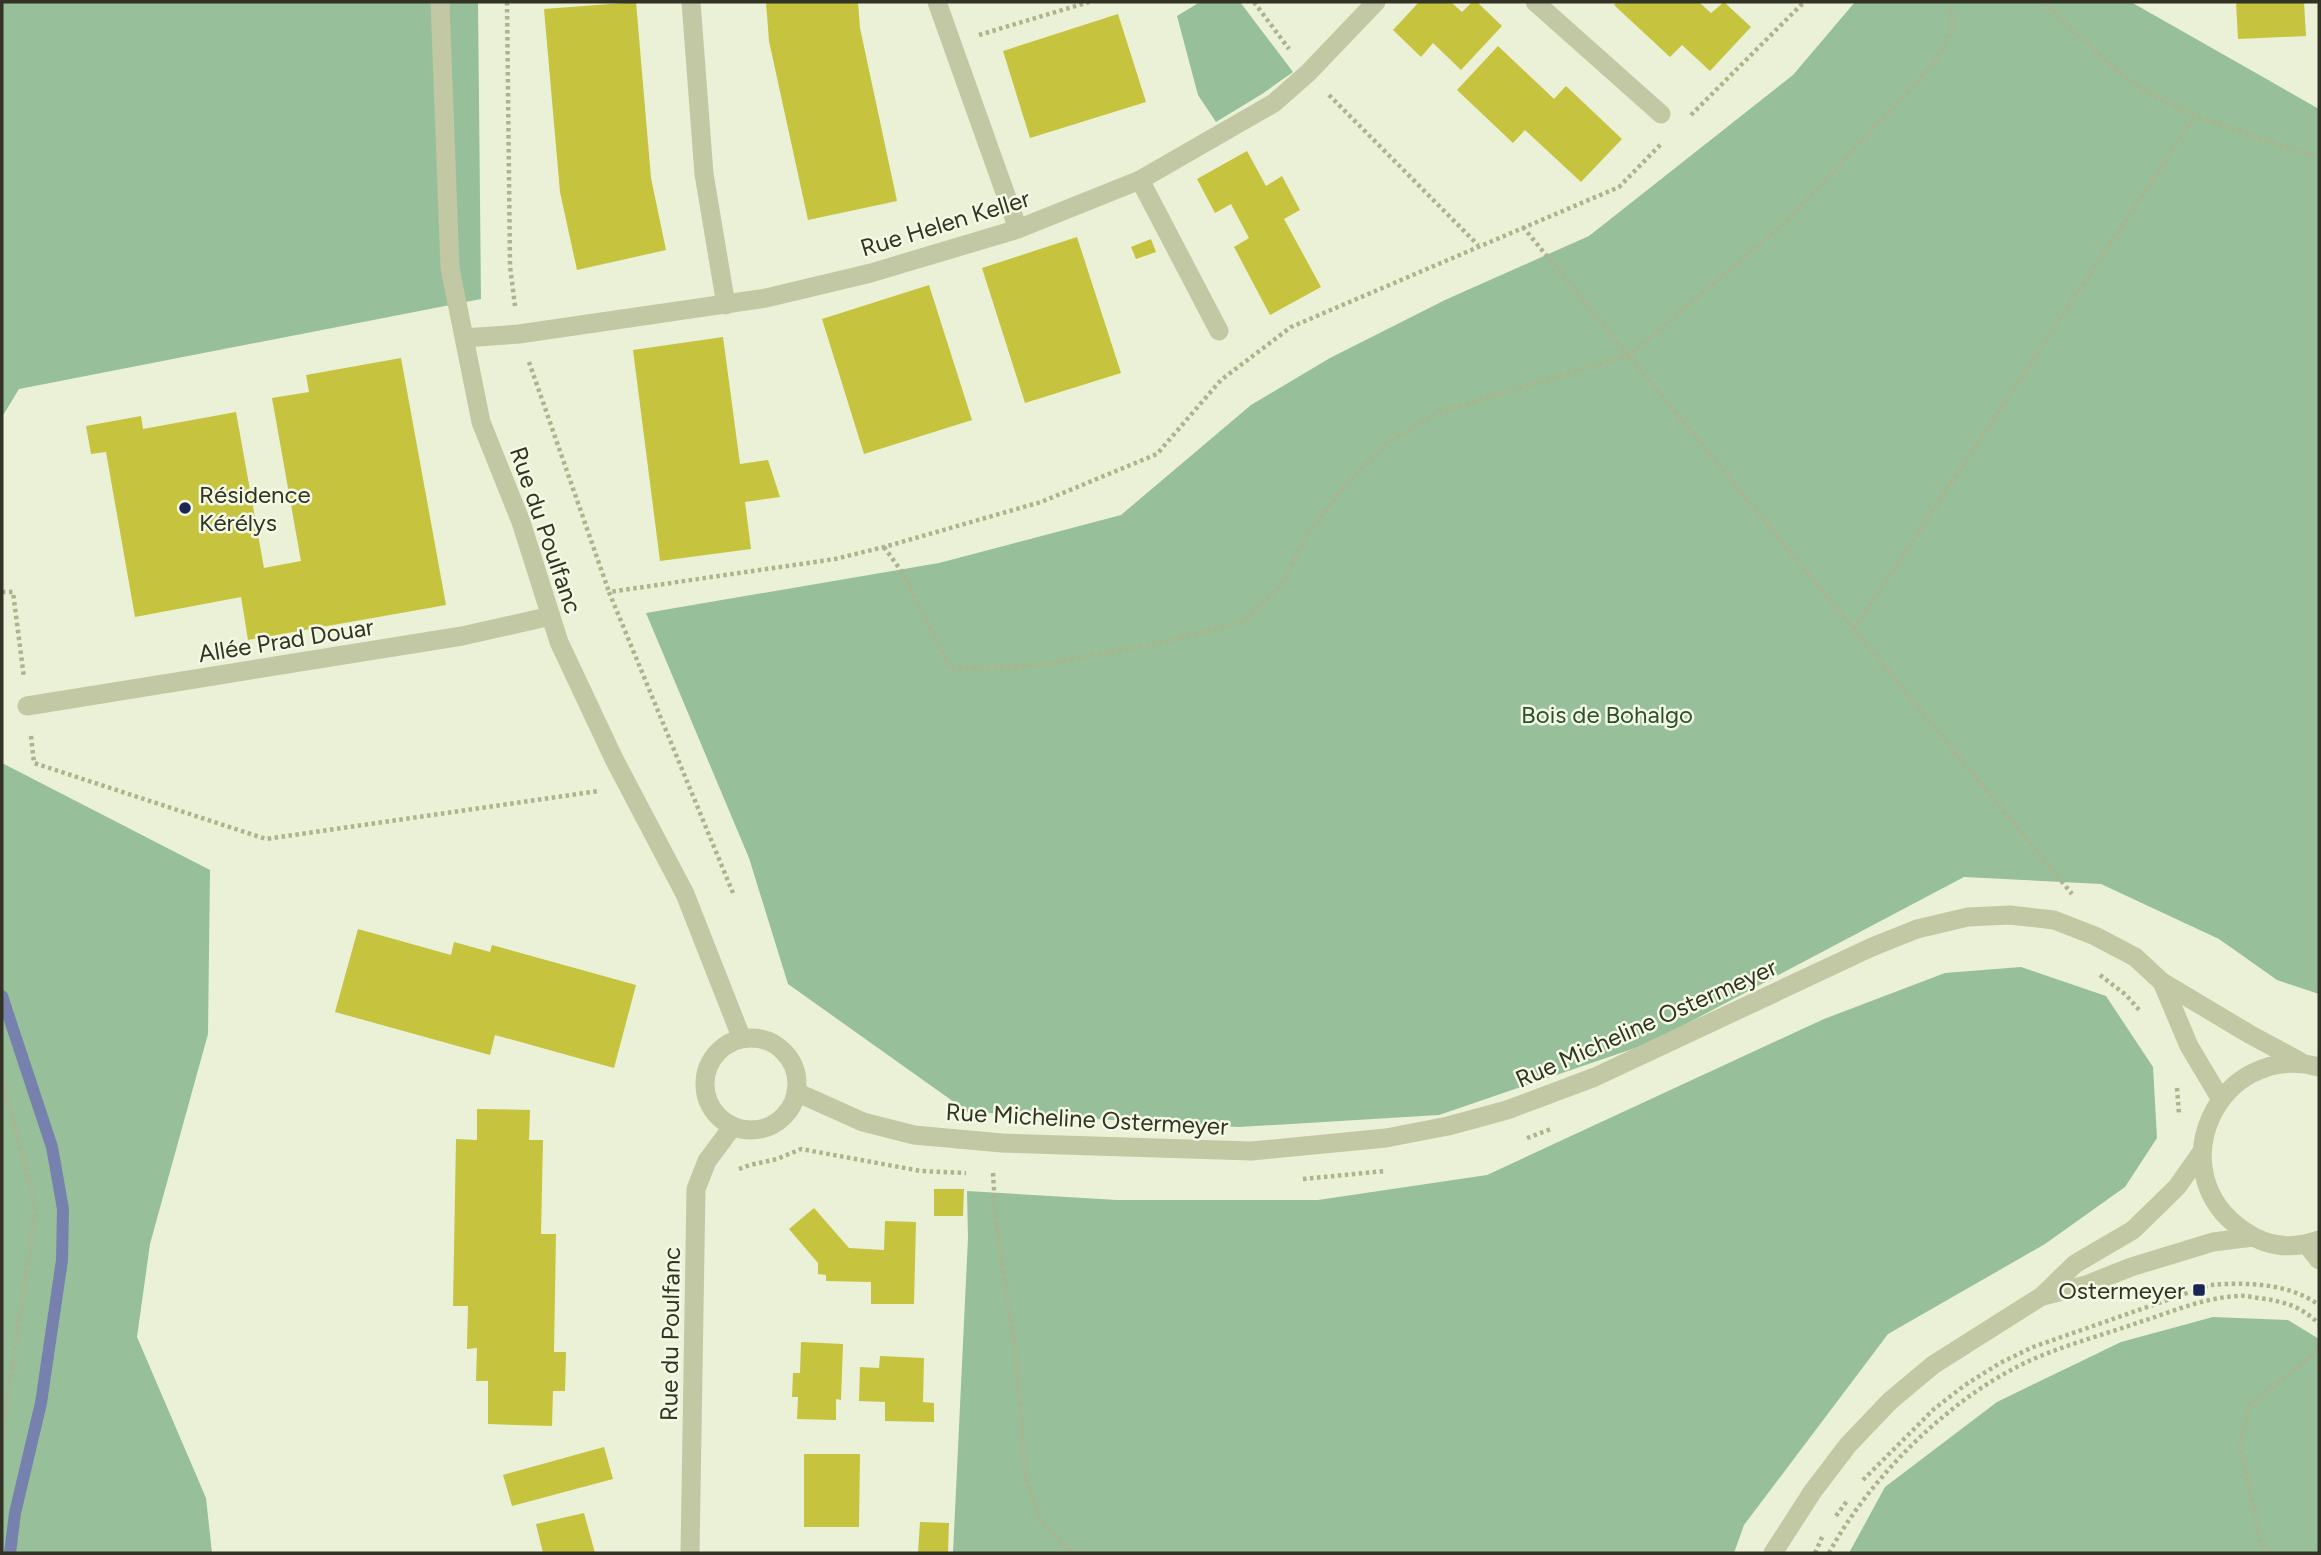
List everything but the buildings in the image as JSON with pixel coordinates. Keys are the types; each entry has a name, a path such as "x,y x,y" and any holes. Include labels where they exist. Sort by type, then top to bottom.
{"street":[{"name":"Rue du Poulfanc","path":"440,2 450,268 481,422 521,522 559,642 614,759 685,894 741,1039"},
{"path":"691,2 704,174 726,305"},
{"path":"937,2 1018,229"},
{"name":"Rue Helen Keller","path":"464,338 519,334 766,298 871,273 1018,229 1140,180 1274,103 1308,73 1376,2"},
{"path":"1535,2 1661,114"},
{"path":"1140,180 1219,331"},
{"name":"Allée Prad Douar","path":"27,706 463,636 551,616"},
{"name":"Rue Micheline Ostermeyer","path":"796,1092 863,1122 914,1135 1002,1143 1251,1151 1387,1138 1448,1126 1507,1110 1595,1077 1872,947 1917,929 1968,916 2010,915 2054,920 2095,936 2135,957 2162,982 2250,1035 2310,1064"},
{"name":"Rue Micheline Ostermeyer","path":"2162,982 2189,1046 2221,1098"},
{"path":"757,1038 771,1042 783,1051 792,1063 796,1092 783,1116 760,1129 746,1129 733,1126 722,1119 707,1098 706,1073 711,1060 730,1043 757,1038"},
{"path":"2310,1064 2270,1065 2243,1077 2221,1098 2207,1124 2201,1153 2204,1178 2215,1203 2231,1223 2253,1237 2272,1244 2315,1248"},
{"name":"Rue du Poulfanc","path":"690,1553 696,1189 707,1161 733,1126"},
{"path":"1773,1553 1813,1491 1841,1454 1890,1401 1933,1364 2042,1296 2075,1264 2133,1230 2177,1187 2201,1153"},
{"path":"2042,1296 2086,1285 2131,1267 2213,1242 2253,1237"}],"path":[{"path":"951,41 996,32 1089,2"},
{"path":"1254,2 1308,73 1479,245"},
{"path":"1687,119 1804,2"},
{"path":"884,547 902,572 951,669 1033,666 1188,636 1242,622 1280,587 1308,533 1347,483 1388,442 1440,412 1630,355 1790,218 1936,61 1953,29 1950,2"},
{"path":"2042,2 2118,71 2147,92 2195,116 2319,158"},
{"path":"1854,629 2195,116"},
{"path":"733,893 609,592 835,559 884,547 1041,502 1157,454 1221,380 1291,327 1619,187 1667,138"},
{"path":"1523,227 2080,904"},
{"path":"2,593 13,592 34,763 266,839 630,787"},
{"path":"2,1079 36,1207 2,1437"},
{"path":"993,1173 996,1222 1016,1356 1026,1479 1041,1522 1072,1552 1078,1553"},
{"path":"1861,1482 1934,1409 2000,1363 2033,1347 2210,1285 2229,1283 2274,1287 2311,1299 2319,1305"},
{"path":"1829,1553 1869,1494 1899,1458 1962,1402 2031,1360 2187,1306 2239,1295 2293,1304 2319,1324"},
{"path":"2270,1553 2261,1543 2240,1445 2249,1406 2319,1350"},
{"path":"1832,1521 1854,1492"},
{"path":"1815,1553 1825,1531"}],"green space":[{"path":"2,2 478,2 481,299 19,389 2,417"},
{"path":"1200,2 1240,2 1293,72 1216,122 1198,95 1177,16"},
{"name":"Bois de Bohalgo","path":"1855,2 2131,2 2319,109 2319,994 2277,980 2219,939 2101,884 1964,877 1650,1043 1439,1115 1239,1127 968,1112 788,984 749,858 646,613 939,563 1121,515 1251,405 1330,358 1445,300 1589,236 1793,75"},
{"path":"2,763 210,870 208,1034 150,1244 137,1337 206,1498 212,1553 2,1553"},
{"path":"2021,967 2106,996 2153,1067 2157,1138 2125,1187 2045,1244 1888,1334 1744,1525 1734,1553 953,1553 968,1238 967,1191 1117,1200 1318,1200 1487,1175 1824,1019 1945,973"},
{"path":"2213,1317 2288,1320 2319,1339 2319,1553 1849,1553 1885,1487 1997,1402 2121,1342"}],"waterway":[{"path":"2,996 52,1147 63,1209 62,1260 41,1403 15,1513 10,1553"}],"place":[{"name":"Résidence Kérélys","path":"185,508"},
{"name":"Ostermeyer","path":"2199,1290"}]}
